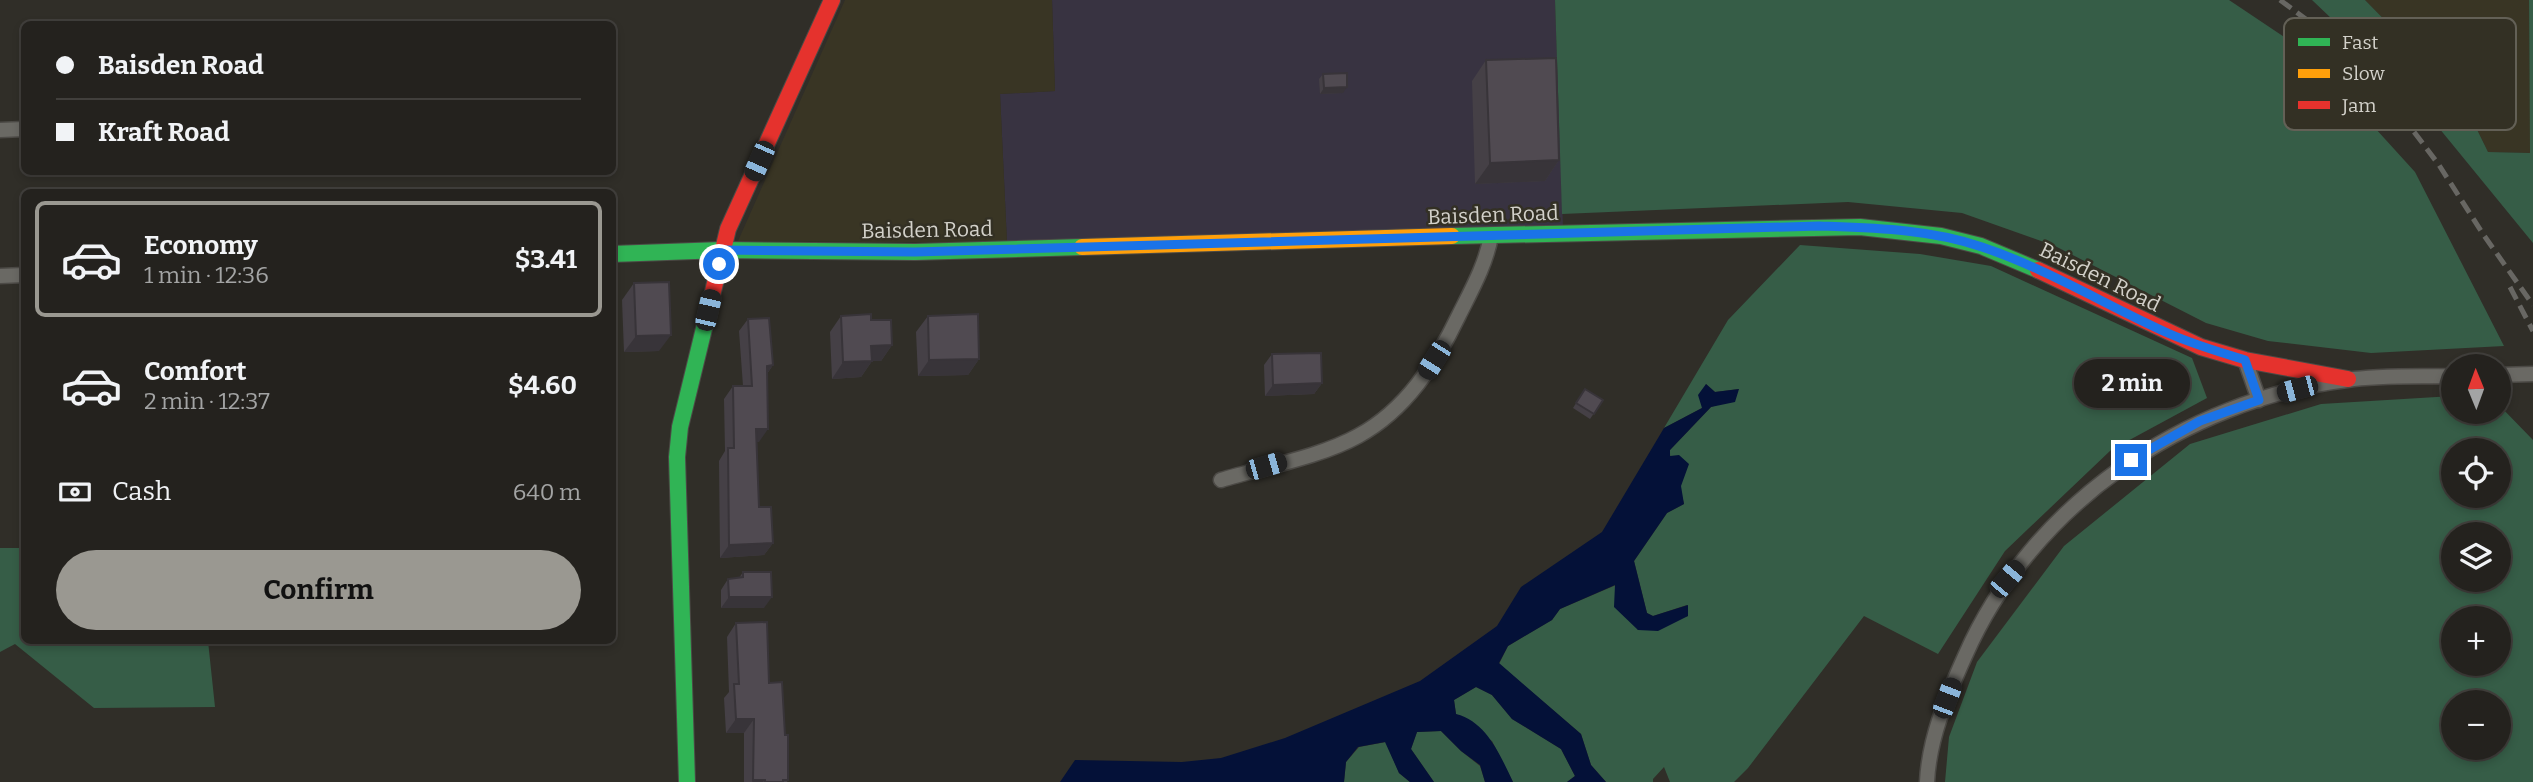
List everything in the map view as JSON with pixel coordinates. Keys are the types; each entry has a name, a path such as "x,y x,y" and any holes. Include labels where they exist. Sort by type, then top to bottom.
{"street":[{"path":"687,782 677,457 680,428 728,229 832,0"},
{"path":"0,130 21,129"},
{"name":"Baisden Road","path":"616,254 722,250 915,252 1819,226 1905,231 1941,236 2013,258 2201,347 2245,360 2348,379"},
{"path":"1221,480 1335,447 1379,423 1396,408 1420,383 1449,337 1487,257 1491,236"},
{"path":"0,276 21,275"},
{"path":"2245,360 2259,400"},
{"path":"2511,375 2533,374"},
{"path":"1927,782 1927,765 1939,718 1976,630 2007,579 2040,539 2090,492 2131,460 2200,421 2259,400 2348,379 2441,376"}],"shaded area":[{"path":"845,0 1052,0 1055,91 1000,94 1007,243 738,241"},
{"path":"1052,0 1555,0 1563,227 1007,243 1000,94 1055,91"},
{"path":"2365,0 2529,0 2531,153 2488,152 2477,130 2516,130 2516,18 2383,18"}],"green space":[{"path":"1555,0 2229,0 2284,37 2284,130 2377,130 2415,172 2504,346 2371,353 2268,341 2206,323 2055,246 1962,213 1848,202 1562,214"},
{"path":"2312,0 2365,0 2383,18 2331,18"},
{"path":"2529,0 2533,0 2533,243 2441,130 2477,130 2488,152 2530,153"},
{"path":"1800,245 1920,254 1991,266 2192,358 2207,398 2111,450 2005,551 1938,654 1864,616 1748,768 1734,782 1670,782 1664,767 1653,782 1606,782 1591,765 1581,734 1499,664 1508,646 1552,620 1560,609 1616,585 1638,630 1688,616 1687,605 1653,616 1647,613 1634,561 1667,513 1684,504 1670,450 1711,407 1726,402 1739,389 1715,392 1706,384 1702,408 1664,428 1728,320"},
{"path":"2441,397 2441,424 2511,424 2511,417 2533,440 2533,782 1945,782 1949,737 1977,662 2064,546 2190,444 2321,404"},
{"path":"0,548 21,548 21,644 208,644 215,707 94,708 15,644 0,652"},
{"path":"1476,687 1492,695 1512,719 1561,749 1575,776 1567,782 1513,782 1492,741 1456,714 1454,700"},
{"path":"1441,731 1480,766 1485,782 1434,782 1411,749 1417,732"},
{"path":"1386,742 1399,773 1410,782 1344,782 1346,762 1359,747"}],"water":[{"path":"1706,384 1715,392 1739,389 1735,402 1711,407 1670,450 1670,456 1679,455 1689,464 1681,486 1684,504 1667,513 1634,561 1647,613 1653,616 1688,605 1688,616 1658,631 1638,630 1614,607 1615,585 1560,609 1552,620 1508,646 1499,663 1581,734 1591,765 1606,782 1567,782 1575,776 1561,749 1512,719 1492,695 1476,687 1454,700 1456,714 1467,718 1484,732 1513,782 1485,782 1480,765 1441,731 1417,732 1411,749 1434,782 1410,782 1399,773 1385,742 1358,747 1346,762 1344,782 1060,782 1075,760 1182,762 1221,758 1285,738 1420,681 1497,626 1521,587 1602,532 1664,428 1702,408 1698,395"}],"building":[{"path":"1556,58 1559,160 1490,163 1486,60"},
{"path":"1347,73 1347,87 1324,88 1323,74"},
{"path":"669,282 671,335 636,336 634,283"},
{"path":"871,314 871,320 891,320 892,345 871,346 872,361 843,362 841,316"},
{"path":"978,314 979,359 929,360 928,316"},
{"path":"769,318 773,365 767,366 768,429 756,429 759,507 771,507 773,543 729,545 728,448 734,448 733,386 752,386 748,319"},
{"path":"1321,353 1322,383 1273,385 1272,354"},
{"path":"1585,389 1603,400 1594,414 1576,403"},
{"path":"743,572 771,572 772,597 729,597 728,579 743,577"},
{"path":"767,622 769,683 782,682 785,735 788,735 788,780 783,782 753,780 754,719 736,719 734,684 739,684 736,623"}],"railway":[{"path":"2280,0 2304,18"},
{"path":"2413,130 2533,305"},
{"path":"2510,287 2533,331"}],"traffic: fast":[{"path":"1452,236 1860,227 1941,236 1981,246 2038,270"},
{"path":"616,254 722,250 915,252 1082,247"},
{"path":"687,782 677,457 680,427 709,308"}],"traffic: slow":[{"path":"1082,247 1452,236"}],"traffic: jam":[{"path":"709,308 728,229 832,0"},
{"path":"2038,270 2201,347 2245,360 2348,379"}],"route":[{"path":"719,264 722,250 915,252 1819,226 1905,231 1941,236 2013,258 2170,334 2201,347 2245,360 2259,400 2200,421 2131,460"}]}
